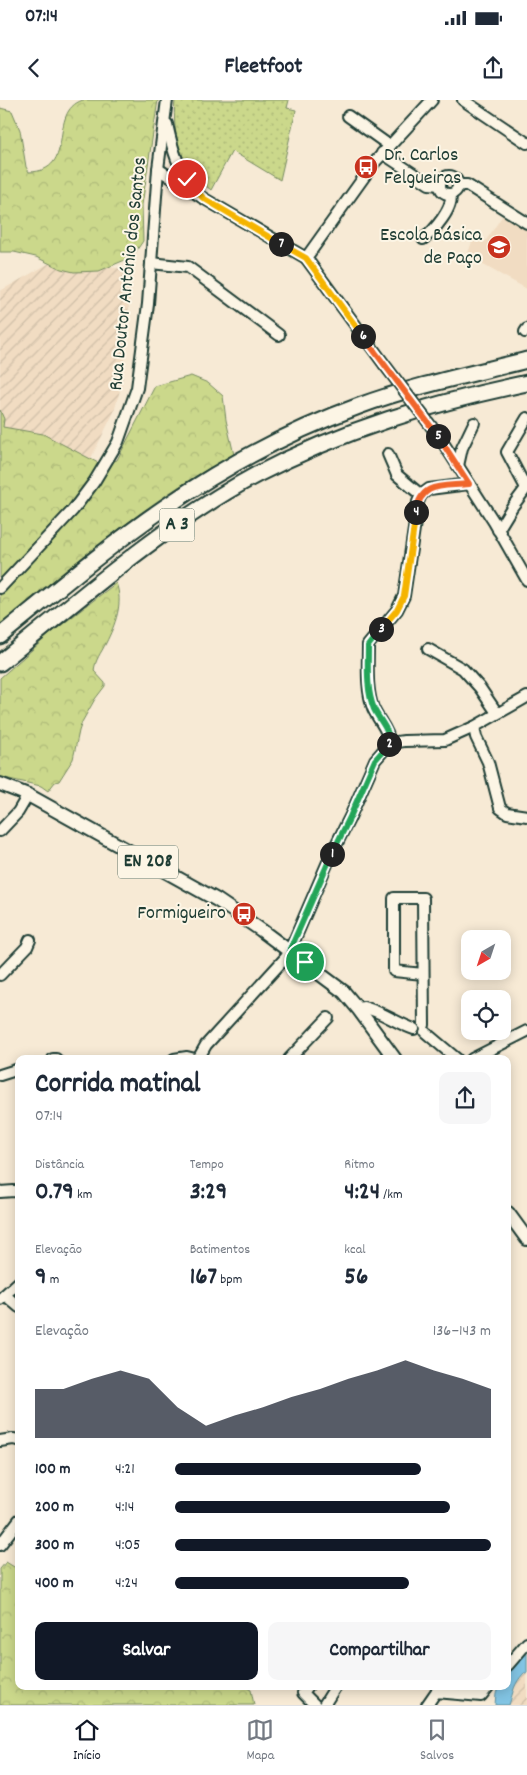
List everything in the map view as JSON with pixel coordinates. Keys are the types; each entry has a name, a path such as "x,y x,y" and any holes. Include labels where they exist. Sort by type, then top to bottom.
{"highway":[{"name":"A 3","path":"0,636 137,527 178,498 244,458 296,432 359,406 422,386 527,360"},
{"name":"A 3","path":"0,663 155,540 196,511 255,476 314,447 376,422 470,395 527,383"}],"main road":[{"name":"EN 208","path":"0,784 28,794 217,900 290,950 344,992 392,1055"},
{"path":"511,1217 527,1239"}],"street":[{"name":"Rua Doutor António dos Santos","path":"0,588 73,510 94,482 118,442 137,388 148,304 158,169 167,100"},
{"path":"306,258 374,163 432,100"},
{"path":"463,100 527,143"},
{"path":"165,116 174,154 187,179 203,198"},
{"path":"348,116 390,146"},
{"path":"382,153 429,184 440,185"},
{"path":"158,169 203,198 306,258 440,438 527,580"},
{"path":"422,240 432,232 451,203 457,181 450,176 442,180 440,185"},
{"path":"440,185 444,192 454,190 462,184 467,185 527,223"},
{"path":"151,263 188,267 279,335"},
{"path":"498,530 526,488 507,452 527,418"},
{"path":"458,466 462,448 474,423"},
{"path":"388,454 397,475 421,495"},
{"path":"390,743 389,735 373,708 370,695 368,646 397,610 404,596 418,502 421,495 429,489 469,484"},
{"path":"428,649 463,669 480,688 497,712"},
{"path":"200,1055 206,1045 288,955 375,760 390,743 445,740 474,728 497,712 527,697"},
{"path":"474,728 476,737 488,762 496,800 500,808 507,813 527,816"},
{"path":"0,831 18,812 28,794"},
{"path":"421,1029 423,974 423,898 394,898 394,971 423,974"},
{"path":"0,975 27,947 30,940"},
{"path":"359,1010 363,1007 377,1010 400,1024 421,1029 452,1055"},
{"path":"293,1055 328,1018"},
{"path":"371,1025 389,1018"},
{"path":"480,1055 527,1032"},
{"path":"0,1075 15,1070"},
{"path":"0,1192 15,1191"},
{"path":"15,1286 3,1297 15,1304"},
{"path":"0,1441 15,1439"},
{"path":"0,1545 4,1537 15,1525"},
{"path":"511,1662 527,1643"},
{"path":"304,1690 315,1705"},
{"path":"324,1705 333,1690"},
{"path":"427,1705 436,1692 481,1696 486,1690"}],"shaded area":[{"name":"Escola Básica de Paço","path":"503,215 527,230 527,289 467,256 474,236 485,242"},
{"path":"55,260 132,270 122,383 114,412 86,468 0,486 0,291"},
{"path":"524,1673 527,1673 527,1705 509,1705 513,1687"}],"green space":[{"path":"83,100 158,100 142,205 143,241 132,257 99,271 74,272 61,269 36,257 14,252 0,252 0,108 12,111 20,130 26,167 29,172 44,169 53,162 58,152 66,116 72,106"},
{"path":"175,100 289,100 287,108 296,110 280,180 232,151 211,190 192,171 180,150 175,126"},
{"path":"191,376 208,383 223,396 234,455 202,472 171,492 112,534 0,627 0,410 4,419 3,427 43,434 102,465 117,460 155,386"},
{"path":"116,583 119,598 117,614 94,671 105,683 105,686 82,722 73,759 59,781 55,782 48,791 41,786 0,777 0,678 50,634"},
{"path":"6,1562 15,1568 15,1690 251,1690 254,1705 0,1705 0,1569"}],"water":[{"path":"527,1649 527,1673 520,1677 516,1684 509,1705 495,1705 497,1690 511,1690 511,1670"}],"place":[{"name":"Dr. Carlos Felgueiras","path":"366,167"},
{"name":"Escola Básica de Paço","path":"499,247"},
{"name":"Formigueiro","path":"244,914"}],"route":[{"path":"187,179 203,198 306,258 440,438 469,484 429,489 421,495 418,502 404,596 397,610 368,646 370,695 373,708 389,735 390,743 375,760 290,950 305,962"}]}
